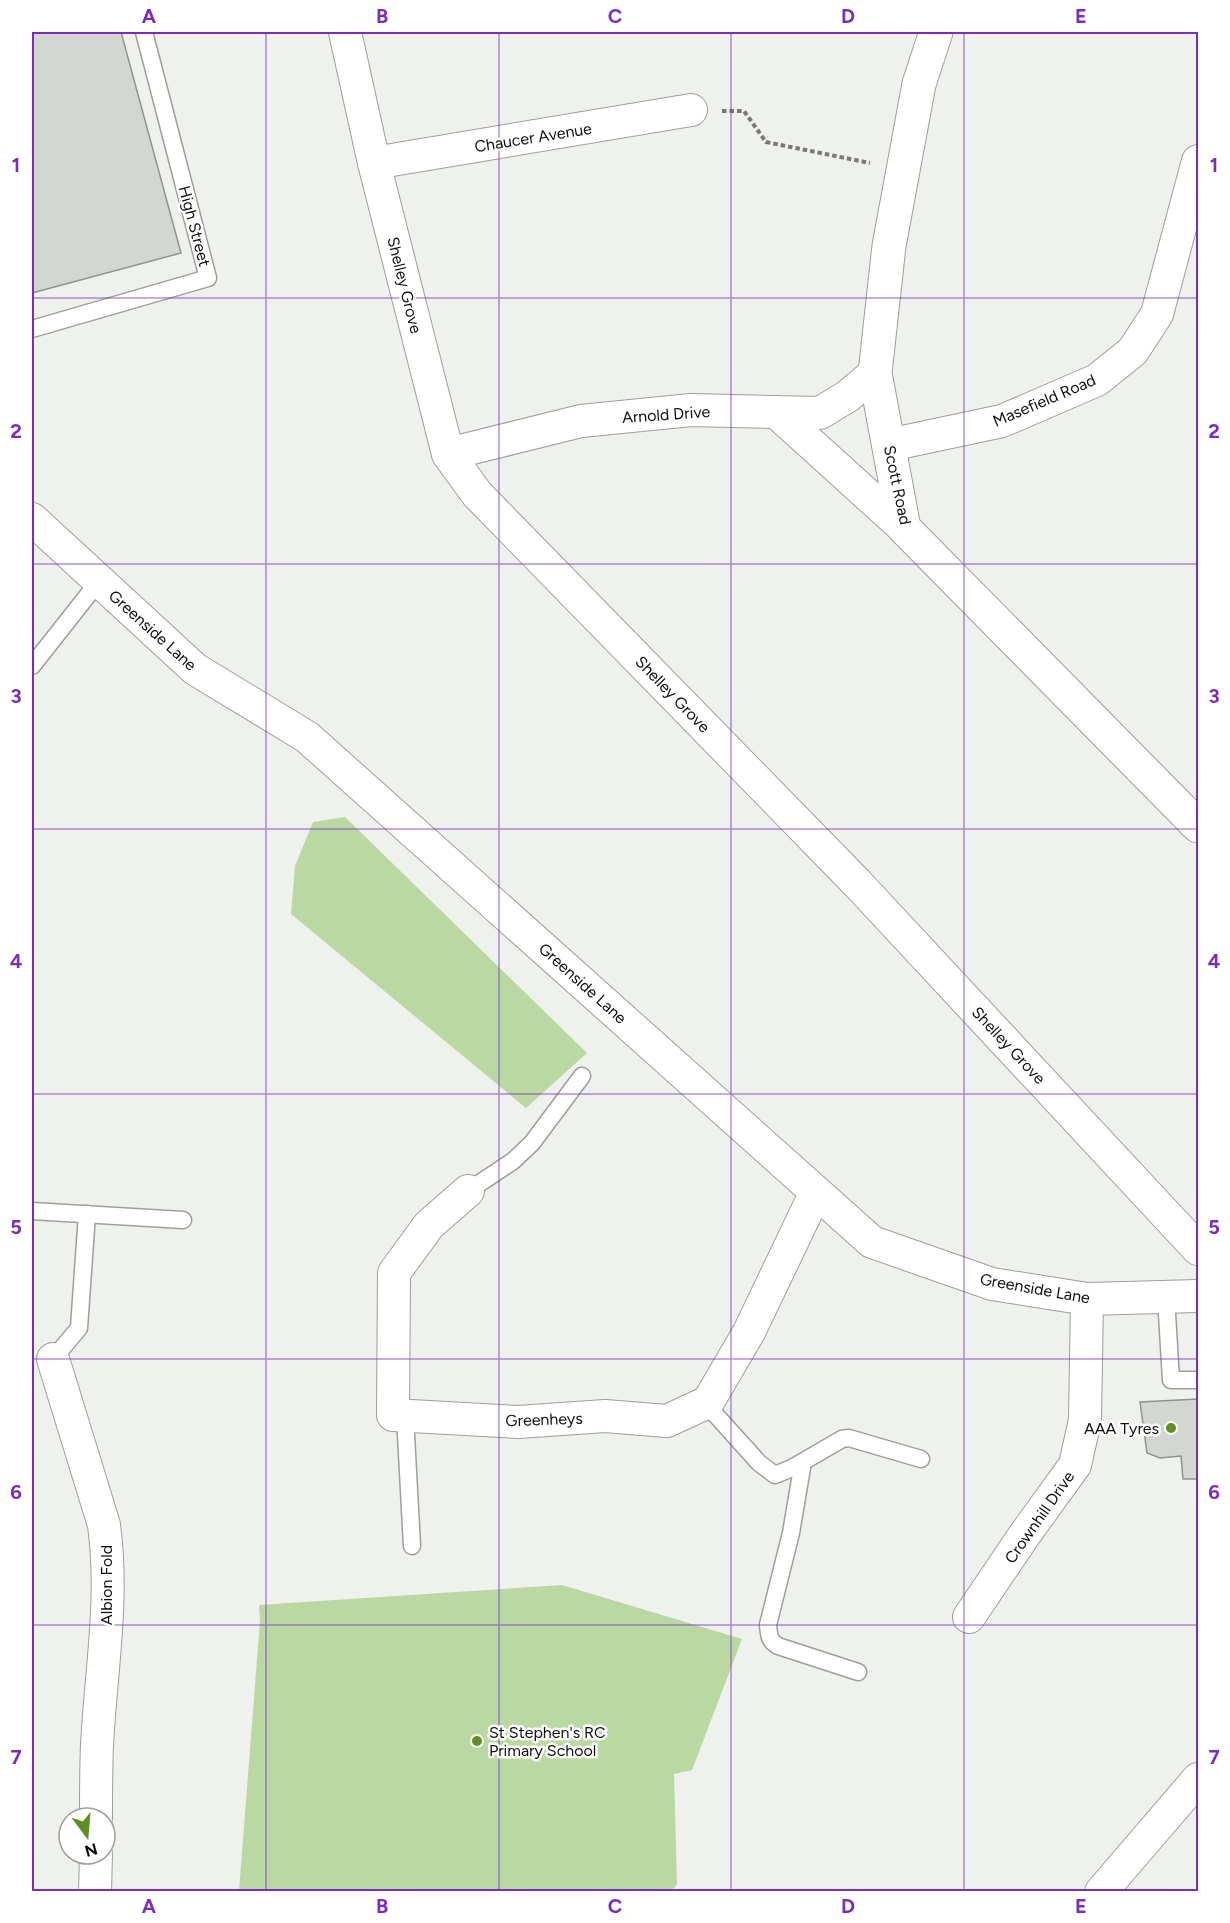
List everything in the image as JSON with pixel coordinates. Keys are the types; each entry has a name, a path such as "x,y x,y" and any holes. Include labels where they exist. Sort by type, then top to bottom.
{"street":[{"name":"Shelley Grove","path":"345,32 374,163 448,454 477,494 858,884 1198,1249"},
{"name":"Scott Road","path":"936,32 919,84 889,246 875,373 904,528 1198,826"},
{"name":"Chaucer Avenue","path":"374,163 691,111"},
{"name":"Masefield Road","path":"889,445 1002,421 1098,380 1132,351 1157,314 1198,161"},
{"name":"Arnold Drive","path":"448,454 581,422 691,410 820,413 848,396 875,373"},
{"path":"776,412 904,528"},
{"name":"Greenside Lane","path":"32,519 195,669 306,737 872,1242 992,1284 1087,1299 1198,1296"},
{"path":"405,1416 393,1415 394,1273 429,1226 468,1191"},
{"path":"705,1403 708,1402 749,1332 816,1192"},
{"name":"Crownhill Drive","path":"969,1617 1075,1465 1085,1420 1087,1299"},
{"name":"Albion Fold","path":"53,1359 104,1525 107,1550 109,1597 97,1745 96,1806"},
{"name":"Greenheys","path":"405,1416 518,1422 605,1416 667,1421 705,1403"},
{"path":"1101,1892 1198,1779"},
{"path":"95,1892 96,1866"}],"lane":[{"name":"High Street","path":"32,329 208,278 144,32"},
{"path":"32,666 99,581"},
{"path":"468,1191 513,1161 532,1143 582,1076"},
{"path":"32,1211 183,1220"},
{"path":"53,1359 79,1328 87,1215"},
{"path":"1166,1297 1171,1380 1198,1380"},
{"path":"705,1403 769,1472 775,1475 803,1462 842,1439 849,1438 921,1459"},
{"path":"405,1416 412,1546"},
{"path":"803,1462 791,1533 768,1625 769,1636 771,1642 778,1646 858,1671"}],"path":[{"path":"691,111 744,111 766,142 903,170"}],"green space":[{"path":"345,817 587,1053 526,1108 291,914 295,866 313,822"},
{"name":"St Stephen's RC Primary School","path":"562,1585 742,1639 692,1770 674,1774 677,1884 672,1891 239,1891 260,1621 259,1605"}],"building":[{"path":"32,32 121,32 181,253 32,293"},
{"name":"AAA Tyres","path":"1198,1399 1198,1479 1183,1479 1181,1456 1160,1458 1147,1453 1140,1402"}],"place":[{"name":"AAA Tyres","path":"1171,1428"},
{"name":"St Stephen's RC Primary School","path":"477,1741"}]}
